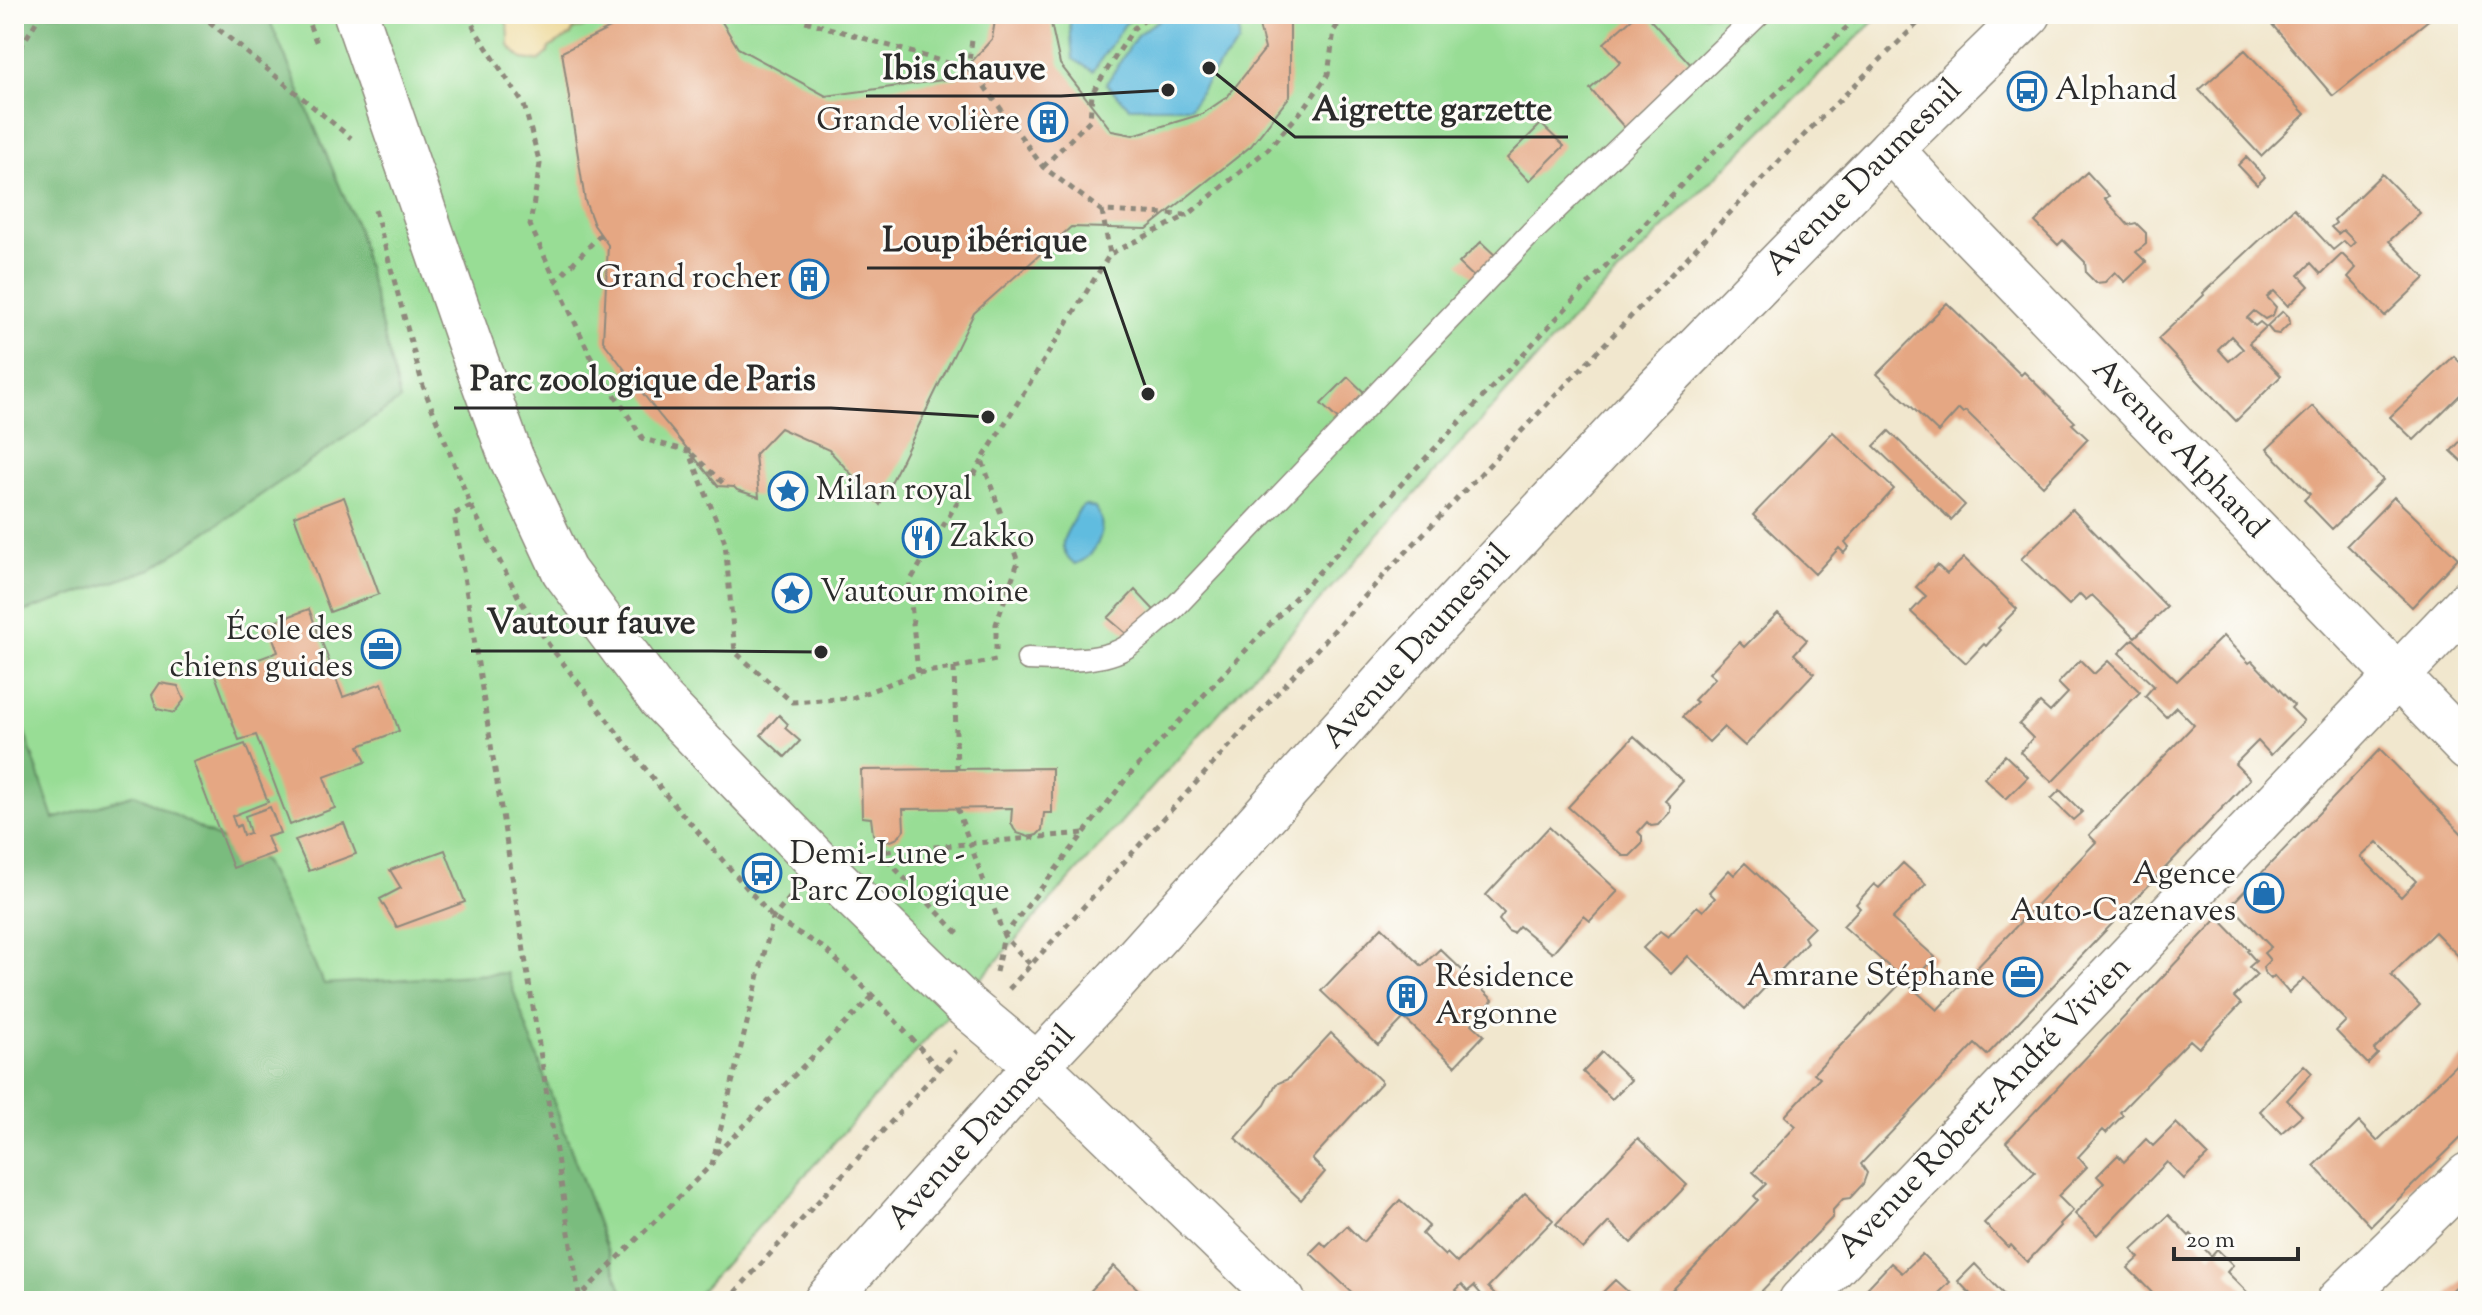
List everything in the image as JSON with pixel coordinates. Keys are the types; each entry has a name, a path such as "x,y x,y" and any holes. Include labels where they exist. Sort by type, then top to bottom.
{"main road":[{"path":"356,14 511,457 564,571 660,699 822,866 966,1006 1037,1065 1283,1301"},
{"name":"Avenue Daumesnil","path":"826,1301 1472,586 1645,401 1891,149 2029,14"},
{"name":"Avenue Alphand","path":"1891,149 2468,749"},
{"name":"Avenue Robert-André Vivien","path":"1801,1301 2468,602"},
{"path":"2339,1301 2468,1175"}],"lane":[{"path":"1028,659 1089,658 1116,652 1127,648 1173,609 1531,233 1759,14"}],"path":[{"path":"14,58 41,14"},
{"path":"200,14 356,142"},
{"path":"467,14 524,105 540,164 530,225 591,357 643,439 689,451 726,486"},
{"path":"796,14 802,20 968,69 982,83 1043,167 1102,211 1188,215"},
{"path":"1043,167 1090,120 1092,93 1134,28 1153,14"},
{"path":"918,673 909,583 1110,254 1188,215 1268,149 1328,75 1334,30 1347,14"},
{"path":"985,961 996,972 1004,936 1130,774 1701,164 1861,14"},
{"path":"1012,985 1386,573 1807,132 1927,14"},
{"path":"968,69 972,40"},
{"path":"1102,211 1110,254"},
{"path":"555,282 601,234"},
{"path":"689,451 725,542 735,652 792,702 852,698 918,673 996,661 996,624 1018,562 982,460"},
{"path":"471,506 454,514 578,1299"},
{"path":"954,668 957,768"},
{"path":"957,808 1004,936 1030,964"},
{"path":"964,939 879,852 1085,833"},
{"path":"527,1301 578,1299 712,1164 773,918 780,907 822,866"},
{"path":"714,1156 873,996 939,1069"},
{"path":"727,1301 955,1053"}],"green space":[{"path":"14,14 1881,14 1572,319 692,1301 14,1301"},
{"path":"14,14 267,14 357,227 400,400 152,569 14,615"},
{"path":"14,701 54,819 135,794 264,862 324,984 507,973 626,1301 14,1301"}],"sand":[{"path":"499,14 608,14 574,29 571,35 549,48 539,61 522,59 509,46 507,24"}],"water":[{"path":"1069,14 1141,14 1125,24 1093,71 1073,59"},
{"path":"1168,14 1240,14 1239,43 1211,75 1191,107 1129,107 1106,84 1138,34"},
{"path":"1085,505 1095,508 1101,520 1101,534 1087,558 1075,564 1065,553 1063,543 1078,512"}],"building":[{"name":"Grand rocher","path":"638,14 717,14 738,48 826,96 957,78 992,39 996,14 1049,14 1060,64 1112,131 1133,135 1202,114 1227,97 1265,49 1256,14 1290,14 1290,96 1251,146 1147,229 1071,227 974,313 880,505 829,450 780,428 755,454 759,497 734,487 718,486 603,341 608,245 594,225 585,201 562,52"},
{"path":"1637,14 1645,14 1693,67 1625,128 1590,89 1621,62 1604,43"},
{"path":"2263,14 2436,14 2333,96"},
{"path":"2245,50 2305,114 2261,156 2199,90"},
{"path":"1541,124 1564,146 1529,181 1507,158"},
{"path":"2246,157 2265,177 2257,185 2238,165"},
{"path":"2087,172 2109,196 2105,199 2128,225 2136,223 2146,233 2146,244 2136,252 2146,262 2125,282 2115,272 2105,282 2096,283 2086,273 2085,262 2063,240 2058,245 2035,222"},
{"path":"2382,174 2420,213 2389,241 2425,278 2385,316 2348,277 2356,268 2342,254 2321,274 2311,263 2299,275 2309,286 2288,306 2274,291 2267,297 2276,307 2273,315 2265,319 2254,311 2247,318 2255,326 2260,322 2266,327 2249,343 2281,376 2236,421 2158,339 2294,208 2333,250 2344,241 2350,247 2355,242 2343,230 2338,234 2331,227 2336,223 2334,220","holes":["2231,336 2243,349 2229,361 2218,349"]},
{"path":"1481,242 1498,258 1477,280 1459,263"},
{"path":"1947,303 2021,375 2024,372 2088,439 2043,486 1966,411 1963,413 1959,409 1938,432 1877,374"},
{"path":"2283,311 2290,323 2279,334 2273,333 2267,326"},
{"path":"2454,356 2468,371 2468,387 2414,440 2390,417"},
{"path":"1348,377 1368,396 1342,423 1321,404"},
{"path":"2313,406 2383,480 2332,529 2304,500 2310,494 2267,449"},
{"path":"1889,431 1965,505 1951,520 1874,446"},
{"path":"1833,432 1894,489 1845,542 1849,547 1844,553 1839,548 1815,574 1753,515"},
{"path":"2468,433 2468,467 2451,451"},
{"path":"344,497 379,594 330,612 294,516"},
{"path":"2394,497 2458,558 2412,607 2347,545"},
{"path":"2072,509 2167,607 2135,637 2092,595 2086,600 2080,594 2069,605 2021,559"},
{"path":"1964,558 2017,609 1986,646 1984,644 1966,663 1911,612 1926,596 1916,587 1937,565 1947,574"},
{"path":"1135,590 1154,610 1129,636 1108,618"},
{"path":"309,609 343,697 382,683 399,731 359,746 366,762 324,777 335,808 290,825 256,735 239,740 215,675 278,652 268,624"},
{"path":"1778,613 1807,640 1794,654 1814,673 1745,746 1724,727 1709,742 1682,717 1715,678 1709,673 1739,642 1744,647"},
{"path":"2223,636 2294,705 2291,708 2304,721 2271,755 2258,741 2235,764 2250,779 1987,1055 1975,1044 1861,1164 1867,1173 1863,1184 1850,1198 1843,1199 1833,1210 1833,1217 1752,1301 1662,1301 1758,1200 1754,1196 1766,1184 1753,1172 1796,1126 1785,1116 1820,1078 1814,1073 1904,980 1843,926 1860,908 1856,904 1874,884 1879,888 1903,863 1926,884 1892,919 1935,957 1909,985 1937,1010 2096,842 2089,835 2194,725 2176,707 2166,717 2145,696 2154,686 2119,653 2133,639 2177,681"},
{"path":"2080,660 2094,674 2108,661 2140,692 2052,782 2020,752 2033,738 2019,724 2040,703 2050,712 2068,693 2058,683"},
{"path":"160,683 178,686 184,700 174,713 157,709 152,695"},
{"path":"779,715 788,724 785,728 800,741 785,757 761,735"},
{"path":"1634,736 1683,781 1665,801 1670,805 1670,812 1658,825 1651,826 1647,822 1638,832 1642,836 1642,844 1630,856 1623,856 1568,807"},
{"path":"245,744 268,802 232,816 236,827 240,825 243,835 250,833 245,816 270,807 280,833 267,837 274,853 233,868 193,762"},
{"path":"2380,749 2468,840 2468,966 2435,932 2391,975 2420,1005 2374,1050 2378,1054 2368,1064 2336,1031 2346,1021 2304,979 2289,993 2274,976 2271,979 2264,972 2263,967 2270,960 2264,953 2271,947 2231,905","holes":["2377,842 2416,881 2401,897 2361,857"]},
{"path":"2005,755 2028,777 2006,799 1984,778"},
{"path":"1052,768 1052,813 1044,813 1042,830 1037,835 1029,837 1017,833 1011,823 1012,808 903,809 904,830 891,841 876,837 871,818 862,817 861,770"},
{"path":"2060,790 2082,812 2073,820 2051,799"},
{"path":"344,823 356,854 309,871 295,840"},
{"path":"1549,827 1618,891 1590,921 1584,916 1552,953 1519,926 1513,933 1508,931 1499,920 1504,913 1486,895"},
{"path":"445,850 465,902 397,927 380,899 401,888 390,870"},
{"path":"1745,863 1814,927 1804,937 1807,942 1745,1009 1688,956 1671,974 1643,948 1660,931 1668,937 1697,906 1703,911 1715,898 1709,892 1729,870 1734,875"},
{"path":"2218,918 2256,961 2249,967 2257,975 2234,997 2241,1004 2199,1048 2190,1040 2120,1112 2123,1115 2106,1133 2103,1130 2078,1157 2087,1167 2058,1196 2073,1211 2027,1262 1984,1223 2035,1172 2006,1142"},
{"name":"Résidence Argonne","path":"1382,927 1422,966 1440,949 1493,1000 1472,1024 1484,1035 1455,1066 1404,1018 1378,1045 1321,991"},
{"path":"1331,1033 1382,1082 1312,1159 1325,1172 1301,1200 1235,1138 1265,1105 1276,1084 1288,1079"},
{"path":"1602,1052 1631,1080 1612,1099 1583,1072"},
{"path":"2468,1053 2468,1131 2371,1226 2314,1166 2359,1122 2377,1141"},
{"path":"2304,1065 2312,1073 2287,1100 2302,1115 2281,1133 2260,1111"},
{"path":"2176,1123 2208,1155 2184,1179 2167,1162 2097,1235 2075,1214 2104,1183 2097,1176 2118,1155 2124,1162 2146,1139 2153,1146"},
{"path":"1638,1138 1687,1185 1631,1243 1609,1222 1583,1249 1556,1224"},
{"path":"1525,1193 1553,1220 1488,1287 1502,1301 1475,1301 1481,1294 1474,1286 1468,1291 1462,1284 1456,1290 1465,1299 1462,1301 1361,1301 1310,1253 1321,1242 1326,1247 1347,1226 1363,1242 1400,1200 1429,1226 1422,1234 1457,1263"},
{"path":"2169,1215 2211,1256 2217,1249 2233,1265 2227,1272 2248,1293 2240,1301 2160,1301 2128,1268 2139,1258 2132,1250"},
{"path":"1922,1254 1950,1282 1936,1296 1942,1301 1855,1301 1891,1263 1902,1273"},
{"path":"1975,1264 2006,1297 2002,1301 1977,1301 1958,1281"},
{"path":"1114,1266 1150,1301 1081,1301"},
{"path":"2468,1274 2468,1301 2452,1301 2447,1296"},
{"path":"1615,1280 1638,1301 1598,1301 1596,1299"}],"place":[{"name":"Aigrette garzette","path":"1209,68"},
{"name":"Ibis chauve","path":"1168,90"},
{"name":"Alphand","path":"2027,91"},
{"name":"Grande volière","path":"1048,122"},
{"name":"Grand rocher","path":"809,279"},
{"name":"Loup ibérique","path":"1148,394"},
{"name":"Parc zoologique de Paris","path":"988,417"},
{"name":"Milan royal","path":"788,491"},
{"name":"Zakko","path":"922,538"},
{"name":"Vautour moine","path":"792,593"},
{"name":"École des chiens guides","path":"381,649"},
{"name":"Vautour fauve","path":"821,652"},
{"name":"Demi-Lune - Parc Zoologique","path":"762,873"},
{"name":"Agence Auto-Cazenaves","path":"2264,893"},
{"name":"Amrane Stéphane","path":"2023,977"},
{"name":"Résidence Argonne","path":"1407,996"}]}
